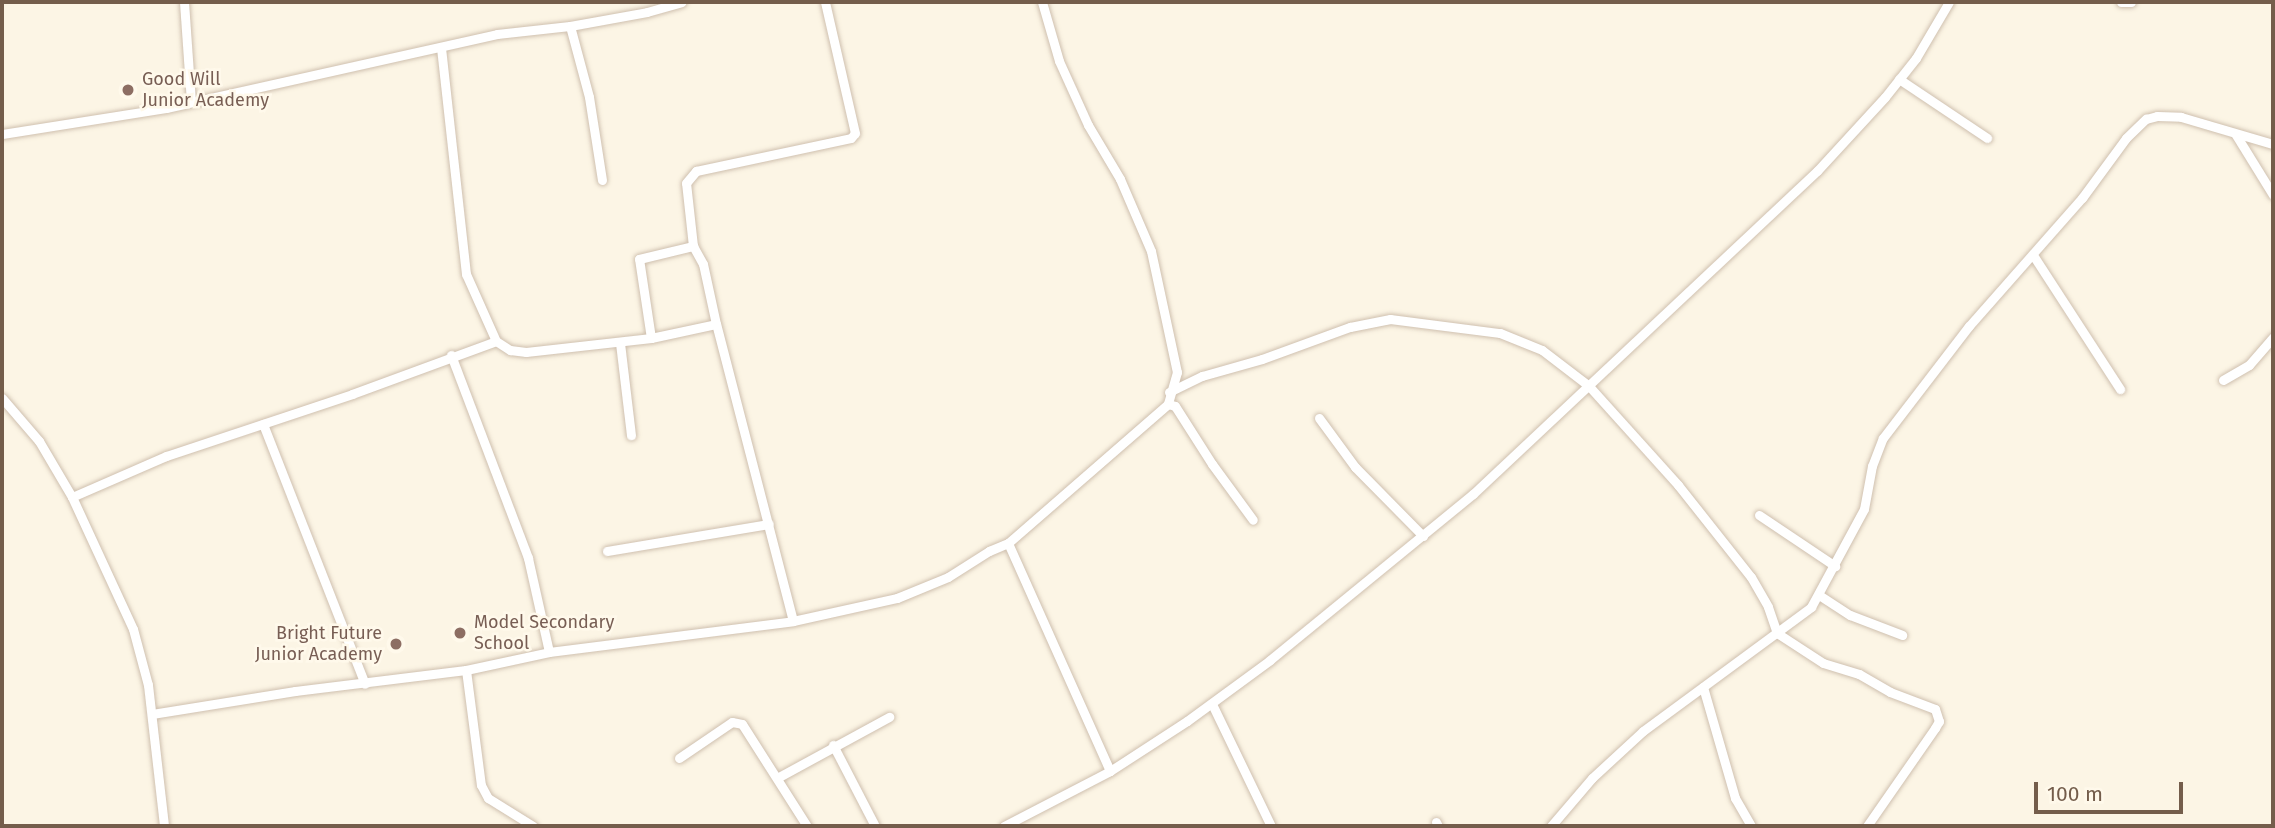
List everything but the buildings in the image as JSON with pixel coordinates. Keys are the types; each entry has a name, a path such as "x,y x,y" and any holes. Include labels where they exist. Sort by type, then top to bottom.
{"street":[{"path":"184,2 191,102"},
{"path":"2,134 191,102 497,34 570,26 647,12 682,2"},
{"path":"793,621 703,264 693,246 686,183 696,171 851,138 855,134 825,2"},
{"path":"152,714 295,691 466,670 550,652 793,621 897,597 948,577 989,551 1008,543 1118,444 1168,404 1169,392 1177,372 1152,251 1120,179 1088,125 1059,61 1042,2"},
{"path":"1004,826 1110,771 1212,704 1473,494 1590,386 1605,367 1817,171 1899,79 1935,29 1950,2"},
{"path":"2120,2 2131,2"},
{"path":"570,26 589,97 602,180"},
{"path":"441,48 466,274 496,341 510,350 526,352 620,343 716,324"},
{"path":"1899,79 1987,138"},
{"path":"1551,826 1592,778 1643,732 1811,607 1864,509 1872,466 1883,438 1969,326 2082,198 2126,138 2146,119 2157,116 2181,117 2273,144"},
{"path":"2230,131 2239,136 2273,195"},
{"path":"651,338 639,259 693,246"},
{"path":"2033,255 2120,389"},
{"path":"1169,392 1202,376 1262,359 1350,327 1390,319 1472,328 1519,339 1550,356 1590,386 1625,423 1751,577 1768,607 1777,633 1823,663 1859,674 1890,692 1936,709 1939,721 1925,745 1867,826"},
{"path":"2223,380 2249,365 2273,337"},
{"path":"72,497 166,456 352,394 451,355 496,341"},
{"path":"620,343 631,435"},
{"path":"451,355 528,558 550,652"},
{"path":"2,398 39,441 72,497 133,629 148,685 164,826"},
{"path":"1168,404 1175,405 1212,464 1253,520"},
{"path":"1319,418 1355,467 1423,536"},
{"path":"263,424 365,684"},
{"path":"1759,515 1835,566"},
{"path":"607,551 769,524"},
{"path":"1008,543 1110,771"},
{"path":"1819,595 1850,615 1902,635"},
{"path":"466,670 481,785 488,798 533,826"},
{"path":"1703,687 1735,798 1751,826"},
{"path":"1212,704 1272,826"},
{"path":"777,778 889,717"},
{"path":"679,758 727,725 738,722 743,724 807,826"},
{"path":"833,746 875,826"}],"place":[{"name":"Good Will Junior Academy","path":"128,90"},
{"name":"Model Secondary School","path":"460,633"},
{"name":"Bright Future Junior Academy","path":"396,644"}]}
